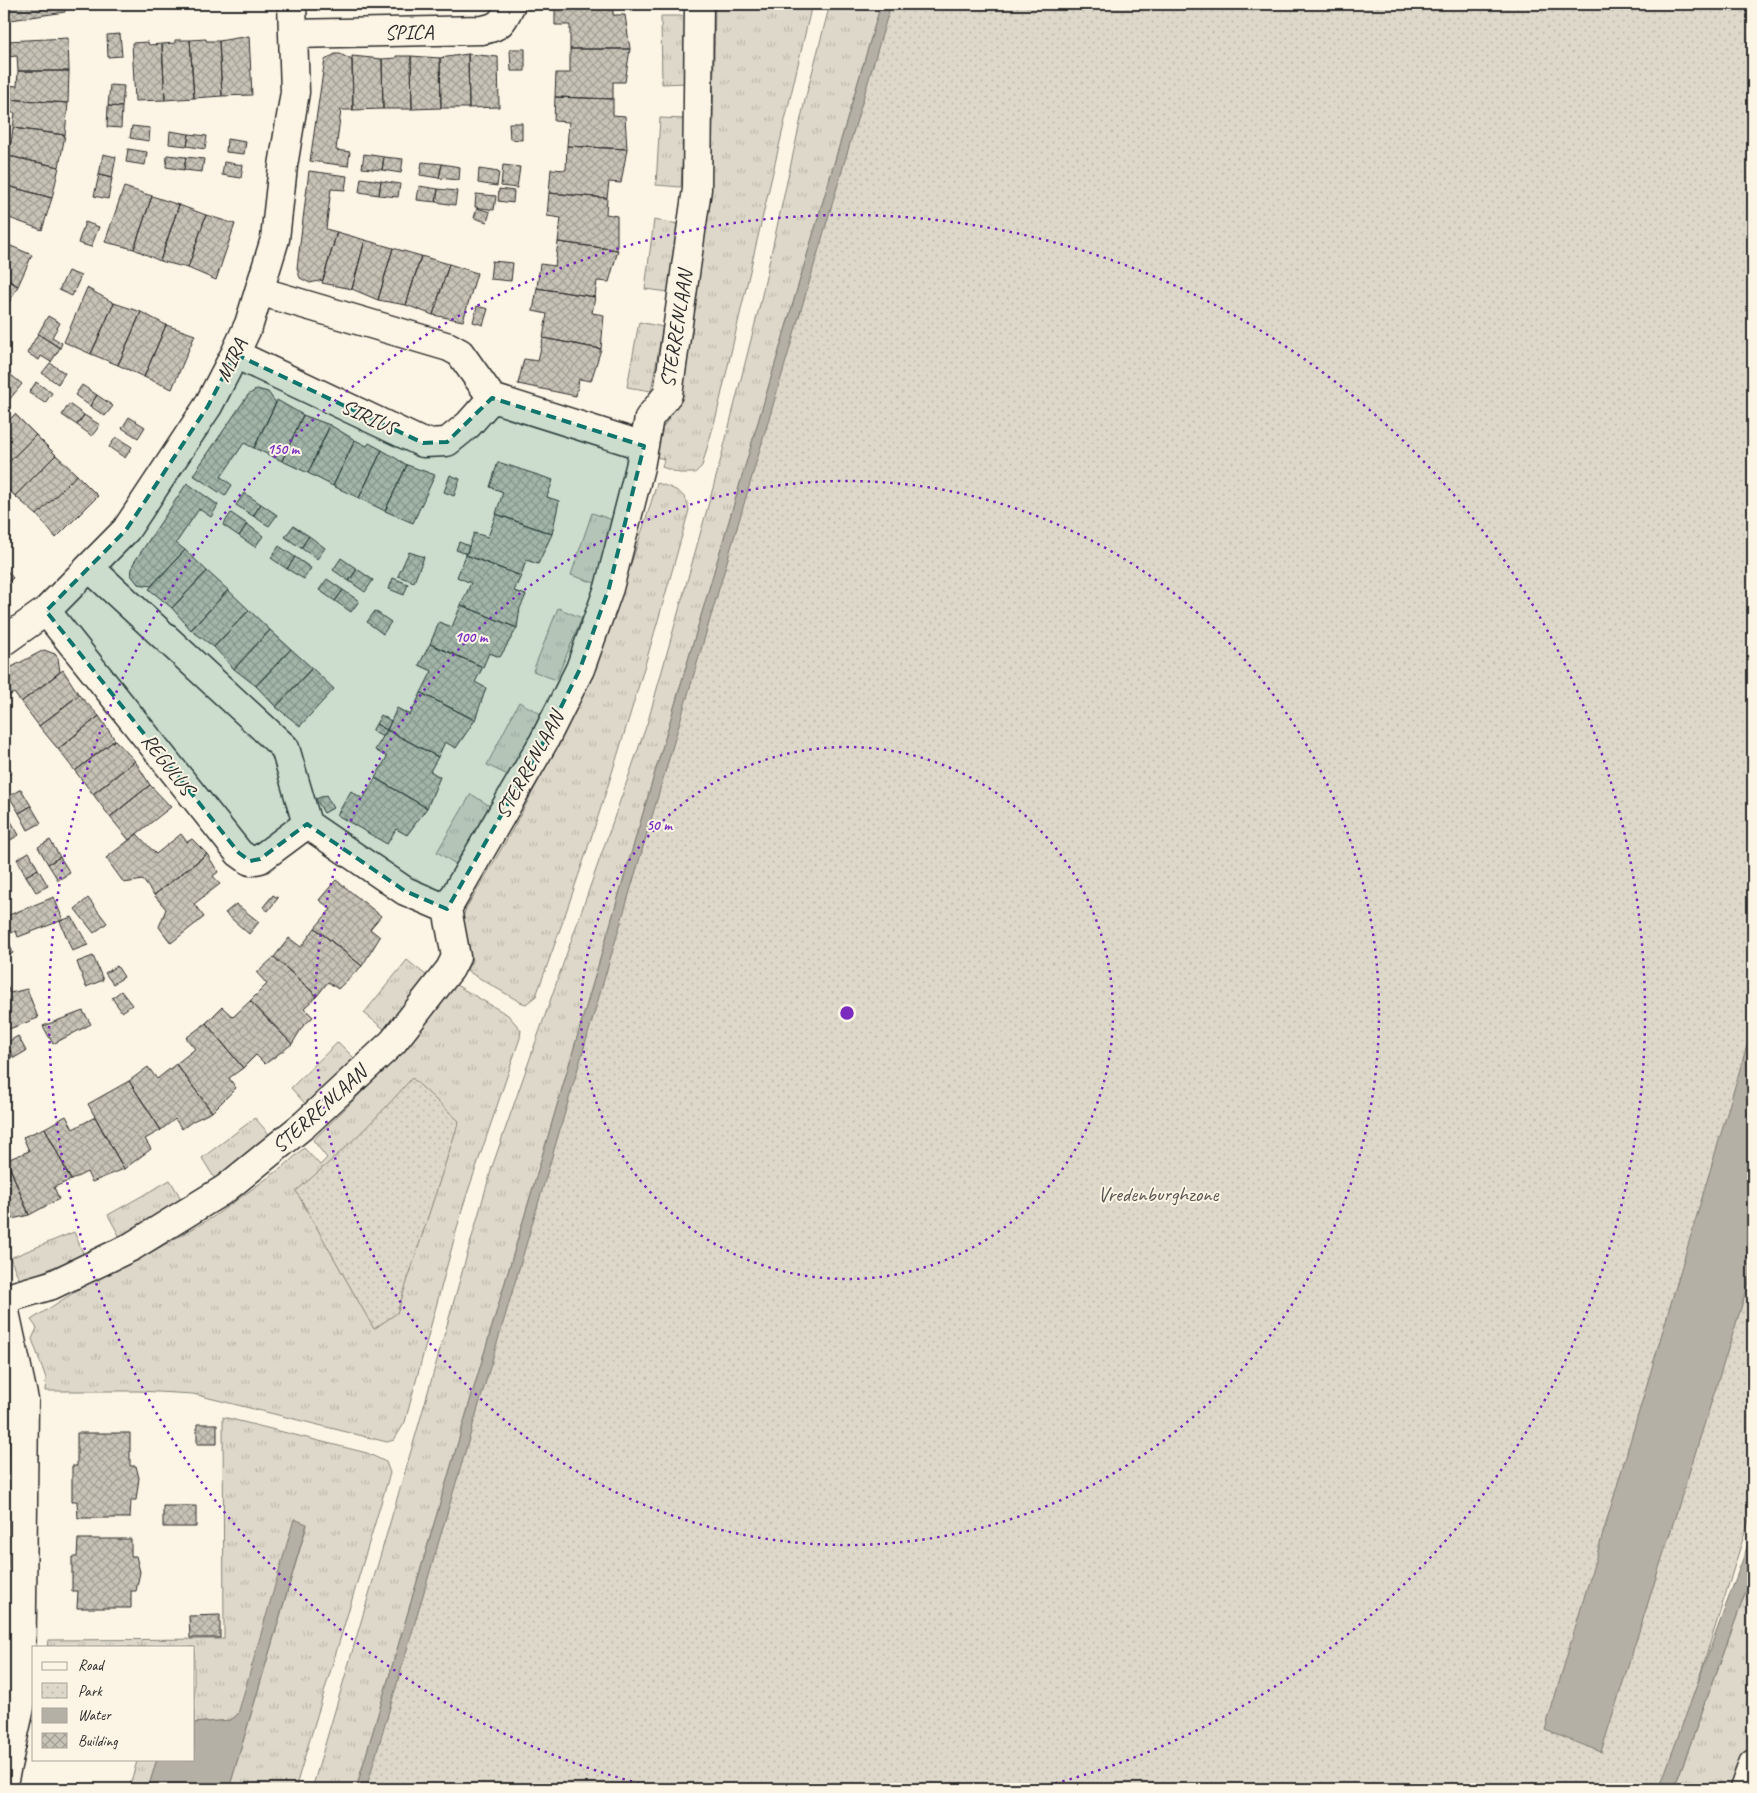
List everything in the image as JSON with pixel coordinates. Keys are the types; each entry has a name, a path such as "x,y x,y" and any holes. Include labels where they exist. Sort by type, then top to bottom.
{"street":[{"name":"MIRA","path":"4,641 46,610 90,568 131,522 208,406 236,354 260,291 275,239 283,166 295,92 292,4"},
{"name":"SPICA","path":"293,34 482,30 496,28 505,18 511,4"},
{"name":"STERRENLAAN","path":"4,1299 52,1285 131,1247 226,1189 305,1124 394,1042 450,969 456,957 447,909 544,741 580,669 610,588 649,418 668,394 697,189 699,4"},
{"path":"260,291 449,347 460,353 492,398 644,446"},
{"name":"SIRIUS","path":"236,354 423,443 447,442 468,425 492,398"},
{"path":"90,568 285,748 307,824 405,890 447,909"},
{"name":"REGULUS","path":"46,610 239,853 250,861 260,859 307,824"},
{"path":"4,1307 24,1400 12,1672 21,1703 5,1767"},
{"path":"1744,1789 1753,1764"}],"highlighted area":[{"path":"235,354 423,443 447,442 492,398 644,446 609,588 580,669 544,741 447,909 405,891 307,824 260,859 250,861 239,853 46,611 126,530 208,406"}],"green space":[{"path":"715,4 812,4 717,413 702,466 695,473 679,473 662,467 664,459 650,455 649,448 677,406 691,337 712,166"},
{"path":"830,4 881,4 356,1789 312,1789 492,1167 648,721 718,470 760,304 805,100"},
{"name":"Vredenburghzone","path":"887,4 1753,4 1753,1507 1672,1764 1662,1789 363,1789"},
{"path":"661,16 686,16 686,83 662,84"},
{"path":"660,118 685,119 681,187 656,185"},
{"path":"654,220 678,224 669,292 645,289"},
{"path":"639,322 663,327 651,391 627,387"},
{"path":"657,483 674,489 682,495 688,504 689,510 636,694 578,876 536,996 526,1004 469,972 467,969 472,961 463,917 466,908 525,806 576,702 620,595"},
{"path":"592,513 616,521 595,583 571,575"},
{"path":"558,608 582,618 556,680 533,671"},
{"path":"519,702 541,714 510,776 487,765"},
{"path":"471,794 493,808 459,866 437,852"},
{"path":"407,960 427,976 384,1029 364,1013"},
{"path":"456,985 508,1015 521,1030 520,1038 463,1206 405,1422 394,1440 387,1442 193,1394 139,1391 45,1391 46,1378 32,1339 37,1328 31,1320 87,1284 143,1257 213,1217 283,1167 304,1148 320,1165 327,1158 313,1140 388,1066"},
{"path":"338,1042 356,1060 311,1110 291,1088"},
{"path":"412,1078 459,1121 397,1313 374,1329 296,1191 356,1137"},
{"path":"255,1118 276,1142 215,1179 202,1158"},
{"path":"170,1180 183,1202 120,1237 108,1215"},
{"path":"74,1232 84,1255 20,1281 10,1258"},
{"path":"223,1417 367,1453 386,1462 390,1473 295,1789 229,1789 307,1525 238,1714 231,1720 195,1723 195,1646 47,1646 48,1640 224,1639"},
{"path":"1753,1572 1753,1740 1736,1789 1674,1789"},
{"path":"134,1760 157,1760 148,1789 129,1789 137,1761"}],"water":[{"path":"881,4 891,4 366,1789 356,1789"},
{"path":"1753,1025 1753,1270 1601,1752 1545,1730"},
{"path":"294,1519 307,1524 229,1789 148,1789 157,1760 195,1760 195,1723 231,1720 238,1714"},
{"path":"1753,1531 1753,1572 1674,1789 1659,1789"}],"building":[{"path":"64,4 65,12 4,21 4,5"},
{"path":"555,4 613,4 613,15 625,15 630,49 570,49 570,25 555,25"},
{"path":"120,34 122,56 108,57 107,35"},
{"path":"249,36 252,95 222,96 219,41"},
{"path":"68,38 69,71 18,71 17,56 7,57 6,41"},
{"path":"206,39 206,41 219,41 222,96 194,98 190,40"},
{"path":"175,40 190,40 194,98 165,100 162,44 175,43"},
{"path":"148,42 149,45 162,44 165,100 135,101 132,43"},
{"path":"510,49 525,49 525,71 511,71"},
{"path":"570,49 630,49 625,82 613,82 613,99 555,97 556,73 570,73"},
{"path":"335,54 340,54 352,60 353,110 341,110 336,150 350,152 348,166 310,161 325,60"},
{"path":"468,54 469,108 441,108 440,58"},
{"path":"468,54 498,57 499,107 469,108"},
{"path":"352,56 382,59 383,109 353,110"},
{"path":"396,56 411,56 412,109 383,109 382,59 396,58"},
{"path":"411,56 440,58 441,108 412,109"},
{"path":"18,71 69,71 68,103 6,99 7,85 17,86"},
{"path":"110,85 124,86 122,107 108,106"},
{"path":"555,97 613,99 613,115 625,116 627,149 567,146 569,122 554,121"},
{"path":"6,99 68,103 65,135 13,128 15,113 5,112"},
{"path":"108,106 122,107 121,128 107,127"},
{"path":"509,123 522,123 522,140 510,139"},
{"path":"132,126 150,128 149,141 130,138"},
{"path":"13,128 65,135 59,167 4,155 4,141 11,143"},
{"path":"170,131 189,134 187,146 169,144"},
{"path":"189,134 207,136 205,149 187,146"},
{"path":"227,139 246,142 244,154 226,152"},
{"path":"567,146 627,149 621,183 609,182 607,198 549,193 551,169 566,170"},
{"path":"128,149 147,152 145,165 126,162"},
{"path":"103,154 116,157 112,178 99,175"},
{"path":"364,154 384,157 382,170 362,168"},
{"path":"4,155 59,167 52,198 4,185 6,170 4,169"},
{"path":"167,155 186,157 184,170 166,167"},
{"path":"186,157 204,159 202,172 184,170"},
{"path":"384,157 403,159 401,173 382,170"},
{"path":"224,162 243,165 241,178 222,175"},
{"path":"422,162 442,164 439,178 420,175"},
{"path":"442,164 460,167 459,180 439,178"},
{"path":"503,165 520,167 517,188 501,186"},
{"path":"479,169 499,172 497,186 478,183"},
{"path":"309,171 347,176 345,190 331,189 326,229 337,232 323,280 310,283 300,278 297,268"},
{"path":"99,175 112,178 108,199 94,196"},
{"path":"361,178 381,181 379,195 359,192"},
{"path":"381,181 400,184 398,197 379,195"},
{"path":"4,185 52,198 42,230 4,216"},
{"path":"419,186 438,189 436,202 417,200"},
{"path":"124,187 152,196 134,249 105,242"},
{"path":"438,189 457,191 455,205 436,202"},
{"path":"499,189 514,191 513,203 498,201"},
{"path":"549,193 607,198 606,214 617,216 617,250 558,242 561,218 547,216"},
{"path":"476,194 496,196 494,210 475,207"},
{"path":"152,196 179,205 160,261 134,249"},
{"path":"179,205 206,215 188,268 160,261"},
{"path":"477,208 490,212 487,222 474,218"},
{"path":"206,215 235,224 216,280 188,268"},
{"path":"85,222 99,227 91,247 78,243"},
{"path":"337,232 365,240 352,289 322,283"},
{"path":"365,240 393,248 378,300 352,289"},
{"path":"558,242 618,250 609,282 597,281 595,297 537,288 540,264 555,266"},
{"path":"4,243 32,255 18,286 4,278"},
{"path":"393,248 421,256 406,305 378,300"},
{"path":"421,256 449,264 433,315 406,305"},
{"path":"492,261 513,263 511,281 490,279"},
{"path":"449,264 477,273 463,321 433,315"},
{"path":"68,271 81,276 72,296 59,290"},
{"path":"4,278 18,286 4,312"},
{"path":"87,288 114,303 91,354 64,342"},
{"path":"537,288 595,297 592,313 604,315 601,349 543,338 547,314 533,311"},
{"path":"114,303 141,312 118,365 91,354"},
{"path":"477,306 488,309 483,325 473,322"},
{"path":"141,312 166,325 144,377 118,365"},
{"path":"48,316 60,323 52,337 62,343 60,348 38,334"},
{"path":"166,325 195,335 172,389 144,377"},
{"path":"38,334 60,348 51,362 41,356 39,360 27,353"},
{"path":"543,338 601,349 591,381 579,379 576,396 518,384 524,359 538,361"},
{"path":"50,363 65,373 58,384 42,373"},
{"path":"11,375 22,384 9,400 4,396 4,384"},
{"path":"36,382 52,393 45,403 29,393"},
{"path":"82,385 97,395 90,406 75,395"},
{"path":"257,389 268,392 276,403 254,448 244,443 221,477 232,485 225,496 193,475 248,395"},
{"path":"97,395 113,406 105,416 90,406"},
{"path":"277,400 303,415 282,461 254,448"},
{"path":"69,404 84,415 77,425 62,415"},
{"path":"15,414 36,435 4,467 4,425"},
{"path":"84,415 100,425 92,436 77,425"},
{"path":"303,415 330,425 308,473 282,461"},
{"path":"129,417 145,427 138,438 122,428"},
{"path":"330,425 355,440 333,486 308,473"},
{"path":"36,435 56,455 15,496 4,486 4,467"},
{"path":"116,437 132,447 125,458 109,447"},
{"path":"355,440 367,446 369,443 382,450 359,498 333,486"},
{"path":"382,450 407,465 385,511 359,498"},
{"path":"56,455 77,475 37,515 15,496"},
{"path":"498,462 553,480 547,497 559,501 552,534 496,514 503,492 490,487"},
{"path":"407,465 435,475 413,523 385,511"},
{"path":"77,475 98,496 56,538 37,515"},
{"path":"450,475 460,479 454,496 444,492"},
{"path":"187,483 218,505 211,517 199,509 176,543 185,550 151,586 138,584 131,575 133,564"},
{"path":"244,493 261,504 253,516 236,505"},
{"path":"261,504 277,515 269,526 253,516"},
{"path":"231,513 247,524 239,536 223,525"},
{"path":"496,514 552,534 538,564 526,560 521,576 466,555 474,533 488,537"},
{"path":"247,524 263,536 255,547 239,536"},
{"path":"293,526 309,536 301,548 285,537"},
{"path":"309,536 325,548 317,559 301,548"},
{"path":"459,542 469,546 467,554 456,550"},
{"path":"279,546 295,557 287,569 271,558"},
{"path":"185,550 207,571 172,608 149,589"},
{"path":"409,552 424,557 414,582 398,576"},
{"path":"466,555 521,576 514,591 526,595 520,608 517,628 461,605 471,583 457,577"},
{"path":"295,557 311,568 304,579 287,569"},
{"path":"341,558 357,569 349,581 333,570"},
{"path":"4,567 13,578 4,585"},
{"path":"357,569 373,580 365,592 349,581"},
{"path":"207,571 228,590 191,630 172,608"},
{"path":"393,578 408,584 404,595 389,589"},
{"path":"327,579 343,590 335,601 319,590"},
{"path":"228,590 249,610 214,647 191,630"},
{"path":"343,590 359,601 351,612 335,601"},
{"path":"461,605 517,628 500,657 489,653 483,667 430,644 439,622 452,627"},
{"path":"249,610 270,630 234,669 214,647"},
{"path":"375,611 391,622 383,634 367,622"},
{"path":"270,630 291,649 256,686 234,669"},
{"path":"430,644 483,667 475,682 486,688 475,720 421,693 432,671 419,665"},
{"path":"291,649 312,668 276,707 256,686"},
{"path":"44,650 55,654 58,658 60,672 21,702 14,693 4,699 4,671"},
{"path":"312,668 334,689 300,726 276,707"},
{"path":"63,670 79,695 39,726 21,702"},
{"path":"421,693 475,720 456,748 445,742 438,757 387,730 397,708 410,715"},
{"path":"79,695 99,716 58,749 39,726"},
{"path":"381,715 391,721 387,730 376,724"},
{"path":"99,716 115,740 75,771 58,749"},
{"path":"376,724 387,730 383,737 372,731"},
{"path":"387,730 438,757 430,771 440,777 427,808 375,778 387,757 375,750"},
{"path":"115,740 135,761 93,794 75,771"},
{"path":"4,758 12,773 4,777"},
{"path":"135,761 150,785 110,817 93,794"},
{"path":"375,778 427,808 407,835 396,829 387,844 337,815 351,791 363,799"},
{"path":"150,785 171,807 129,840 110,817"},
{"path":"21,789 31,806 19,813 9,796"},
{"path":"326,795 333,808 324,813 316,799"},
{"path":"31,806 41,823 28,830 19,813"},
{"path":"9,818 19,835 7,842 4,836 4,822"},
{"path":"137,834 156,854 181,834 187,842 192,839 207,854 154,895 143,880 124,883 106,858"},
{"path":"50,840 60,857 48,864 38,847"},
{"path":"29,852 38,869 26,876 17,859"},
{"path":"207,854 218,872 213,876 220,884 194,904 204,917 171,943 159,927 166,909 154,895"},
{"path":"60,857 70,873 58,880 48,864"},
{"path":"38,869 48,886 36,892 26,876"},
{"path":"336,880 381,916 370,929 380,937 362,966 315,928 331,909 319,900"},
{"path":"273,895 278,898 268,911 263,907"},
{"path":"54,897 63,920 18,937 16,931 6,935 13,953 4,959 4,917"},
{"path":"88,898 107,923 94,933 75,909"},
{"path":"236,904 259,922 249,934 225,913"},
{"path":"72,917 88,945 72,951 60,921"},
{"path":"315,928 362,966 338,989 328,982 317,996 274,957 289,938 301,947"},
{"path":"93,956 103,980 86,987 77,962"},
{"path":"274,957 317,996 304,1008 313,1017 303,1026 292,1044 250,1001 267,984 257,973"},
{"path":"117,966 124,977 113,984 105,973"},
{"path":"4,978 10,993 27,989 38,1018 4,1031"},
{"path":"121,991 132,1005 122,1012 112,998"},
{"path":"250,1001 292,1044 265,1064 256,1055 243,1068 206,1023 222,1007 233,1017"},
{"path":"83,1011 91,1024 53,1044 43,1026"},
{"path":"206,1023 243,1068 229,1078 236,1088 212,1112 176,1064 195,1049 186,1038"},
{"path":"18,1036 26,1051 14,1058 6,1043"},
{"path":"4,1041 12,1057 4,1061"},
{"path":"176,1064 212,1112 193,1121 182,1129 175,1119 161,1130 129,1081 148,1067 157,1079"},
{"path":"129,1081 161,1130 145,1139 151,1149 124,1169 88,1104"},
{"path":"66,1116 73,1129 95,1117 124,1169 92,1182 87,1172 71,1180 45,1128"},
{"path":"45,1128 71,1180 54,1187 59,1199 29,1215 7,1160 29,1151 23,1137"},
{"path":"7,1160 29,1215 4,1221 4,1161"},
{"path":"197,1424 217,1424 217,1444 197,1444"},
{"path":"77,1433 130,1433 130,1466 136,1466 139,1478 136,1500 131,1500 130,1518 78,1518 77,1501 72,1501 72,1466 77,1466"},
{"path":"163,1506 196,1506 196,1527 163,1527"},
{"path":"78,1539 131,1539 131,1556 136,1556 140,1572 136,1591 131,1591 131,1608 77,1608 78,1591 72,1591 72,1557 77,1557"},
{"path":"220,1615 220,1638 190,1638 189,1616"}]}
